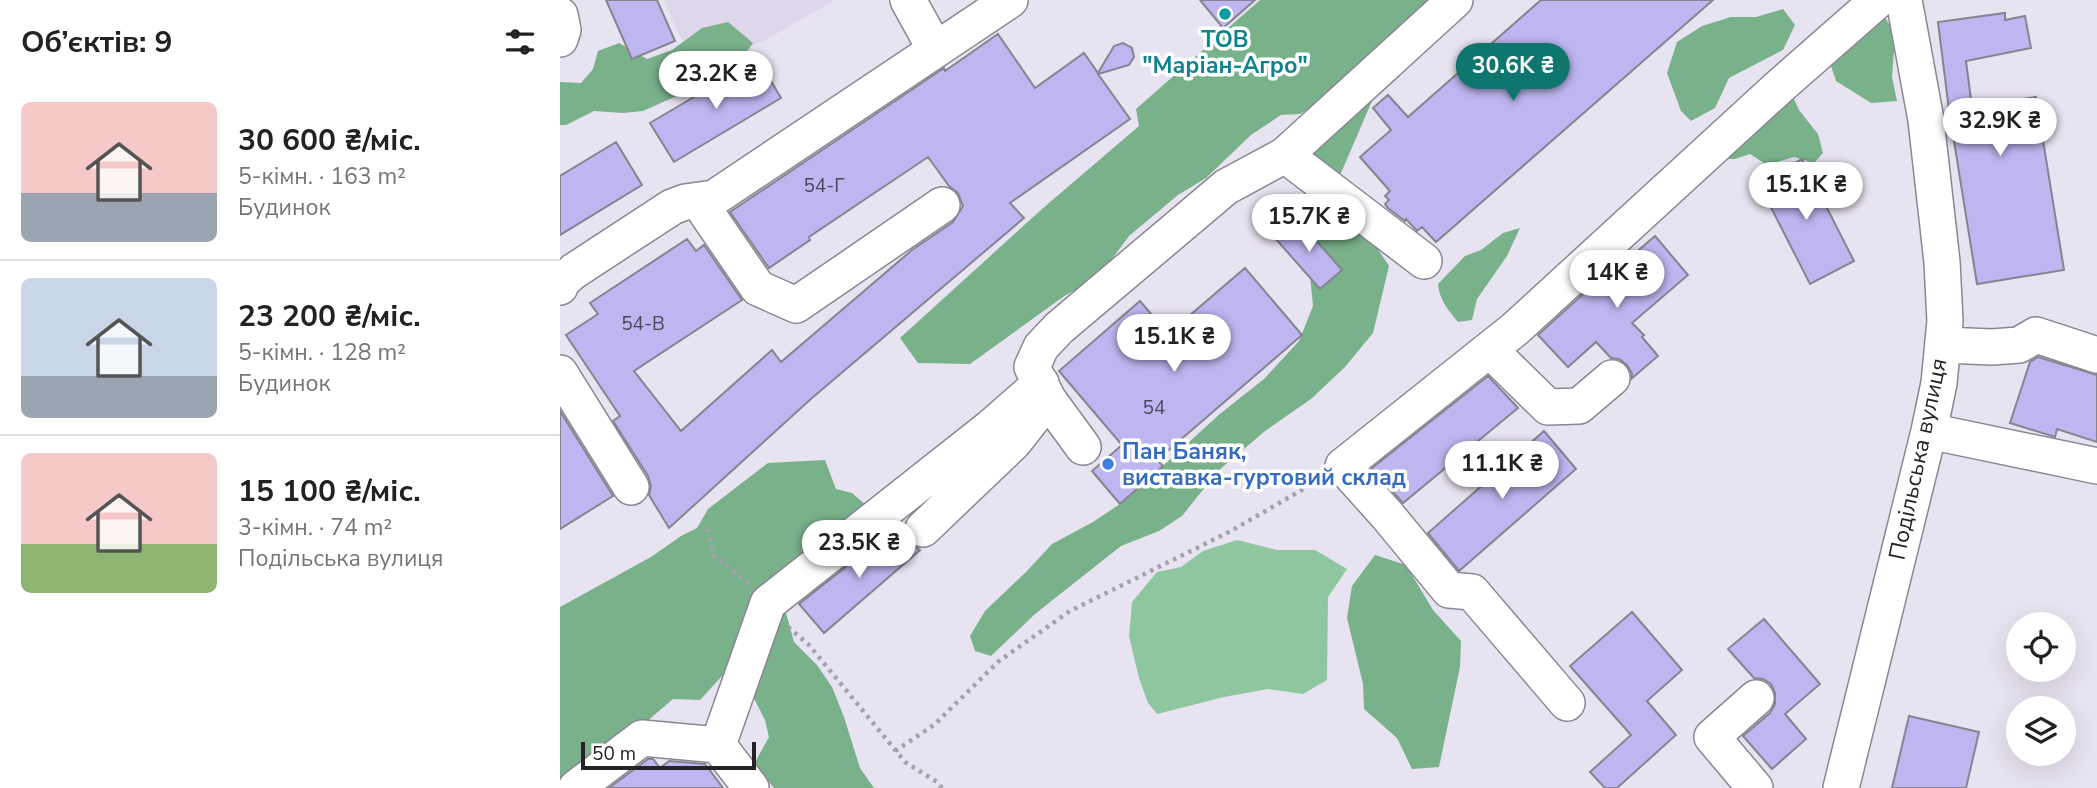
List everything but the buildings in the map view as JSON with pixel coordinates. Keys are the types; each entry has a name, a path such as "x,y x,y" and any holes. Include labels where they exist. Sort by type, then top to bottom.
{"street":[{"path":"908,0 935,49"},
{"path":"560,283 672,207 685,202 714,198 1010,0"},
{"path":"1083,447 1031,367 1041,347 1059,328 1226,187 1284,155 1455,0"},
{"path":"1567,703 1472,592 1450,590 1343,466 1515,328 1878,0"},
{"name":"Подільська вулиця","path":"1841,788 1929,431 1939,383 1945,321 1941,249 1926,120 1904,0"},
{"path":"560,15 563,30 560,39"},
{"path":"1284,155 1424,261"},
{"path":"699,202 758,288 796,305 942,205"},
{"path":"1943,345 2019,345 2036,335 2097,355"},
{"path":"1491,348 1548,407 1579,406 1612,378"},
{"path":"560,373 631,487"},
{"path":"923,529 1014,442 1045,391"},
{"path":"718,745 768,603 991,427 1045,391"},
{"path":"1929,431 2097,466"},
{"path":"1755,788 1713,737 1756,698"},
{"path":"576,788 642,738 718,745 751,788"}],"path":[{"path":"895,751 934,725 999,661 1070,611 1231,531 1343,466"},
{"path":"708,529 714,555 758,590 790,629 809,645 905,762 942,788"}],"shaded area":[{"path":"664,0 835,0 762,42 698,64 676,29"}],"green space":[{"path":"1260,0 1440,0 1349,85 1300,114 1281,115 1251,135 1206,178 1178,195 1129,236 1100,275 1063,297 970,364 918,363 900,338 1042,209 1139,126 1136,109"},
{"path":"1783,9 1795,25 1783,50 1729,78 1715,108 1691,121 1681,111 1667,73 1677,42 1702,26 1731,17 1756,17"},
{"path":"1883,14 1892,29 1892,77 1897,101 1871,103 1836,81 1828,57"},
{"path":"728,22 753,43 741,60 720,69 681,94 643,111 594,111 566,125 560,125 560,82 581,83 593,69 598,51 619,43 647,59 672,50 702,28"},
{"path":"1409,60 1399,77 1372,101 1338,180 1314,168 1313,144"},
{"path":"1788,86 1799,110 1818,134 1823,153 1814,163 1794,157 1767,165 1750,154 1735,159 1714,159"},
{"path":"1302,213 1329,218 1373,242 1389,266 1373,333 1345,367 1311,399 1265,431 1218,471 1182,516 1159,531 1121,546 1035,614 991,656 975,651 970,636 985,611 1052,544 1123,502 1221,413 1264,379 1299,341 1313,306 1309,265 1294,239"},
{"path":"1520,228 1507,256 1477,299 1472,320 1458,322 1442,299 1438,284 1465,256 1481,250 1503,233"},
{"path":"825,460 836,489 852,493 867,506 785,609 794,642 817,665 832,687 860,768 874,788 774,788 754,764 769,737 765,720 745,681 722,676 700,700 673,699 632,734 560,788 560,607 651,557 697,528 708,509 768,463"},
{"path":"1237,540 1277,550 1315,550 1347,569 1328,597 1327,680 1303,694 1268,689 1157,714 1148,703 1139,678 1129,636 1132,602 1157,572 1181,567 1203,551"},
{"path":"1375,555 1406,565 1433,610 1461,641 1460,667 1439,767 1412,769 1397,738 1364,709 1363,684 1347,618 1352,586"}],"place":[{"name":"ТОВ \"Маріан-Агро\"","path":"1225,14"},
{"name":"Пан Баняк, виставка-гуртовий склад","path":"1108,464"}]}
